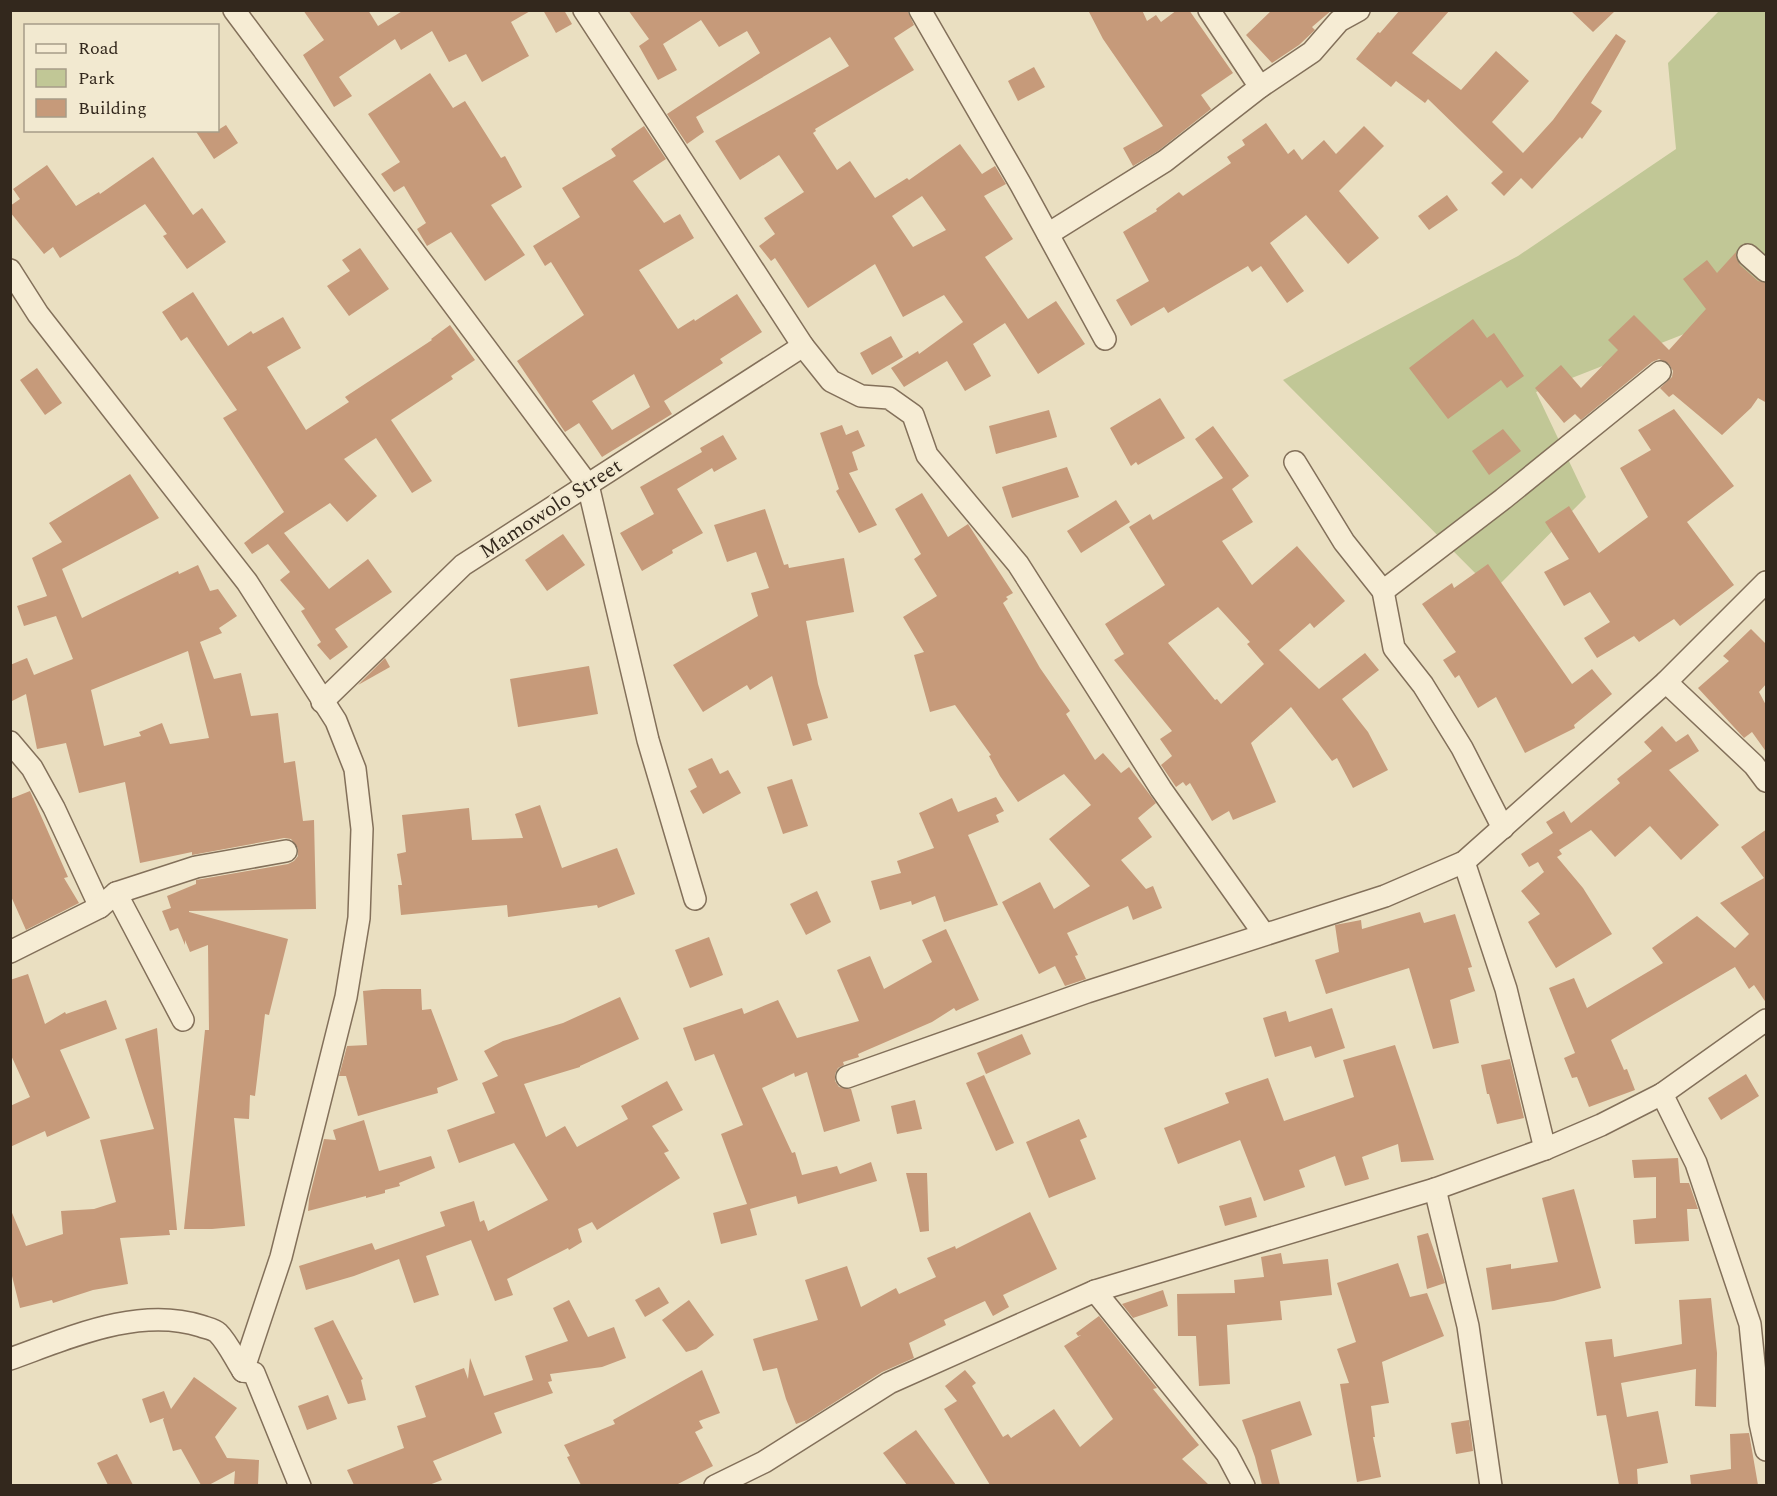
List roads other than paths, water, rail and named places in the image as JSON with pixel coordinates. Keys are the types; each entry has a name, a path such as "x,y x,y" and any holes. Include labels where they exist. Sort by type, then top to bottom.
{"street":[{"path":"234,10 588,485 648,740 695,898"},
{"path":"584,10 803,346 831,381 861,396 889,398 913,415 927,455 1018,564 1161,789 1264,934"},
{"path":"920,10 1105,339"},
{"path":"1209,10 1260,87"},
{"path":"1047,234 1165,161 1260,87 1312,52 1339,21 1359,10"},
{"path":"1748,255 1767,271"},
{"path":"10,270 38,314 247,582 336,721 355,769 362,829 359,918 346,997 280,1257 243,1371"},
{"name":"Mamowolo Street","path":"322,702 463,565 803,346"},
{"path":"1383,591 1503,499 1660,372"},
{"path":"1295,462 1344,542 1383,591 1394,648 1423,685 1462,748 1503,828"},
{"path":"847,1077 1087,992 1385,896 1464,862 1666,682 1767,582"},
{"path":"1666,682 1754,765 1767,781"},
{"path":"10,742 32,768 108,900 183,1020"},
{"path":"10,952 108,900 196,867 286,851"},
{"path":"1464,862 1506,989 1545,1149"},
{"path":"715,1485 764,1462 889,1383 1095,1291 1435,1189 1545,1149 1601,1125 1662,1094 1767,1020"},
{"path":"1662,1094 1696,1163 1758,1321 1760,1424 1767,1450"},
{"path":"1435,1189 1468,1326 1491,1485"},
{"path":"1095,1291 1227,1454 1244,1485"},
{"path":"10,1359 118,1324 152,1320 188,1322 217,1331 243,1371 254,1373 296,1484"}]}
